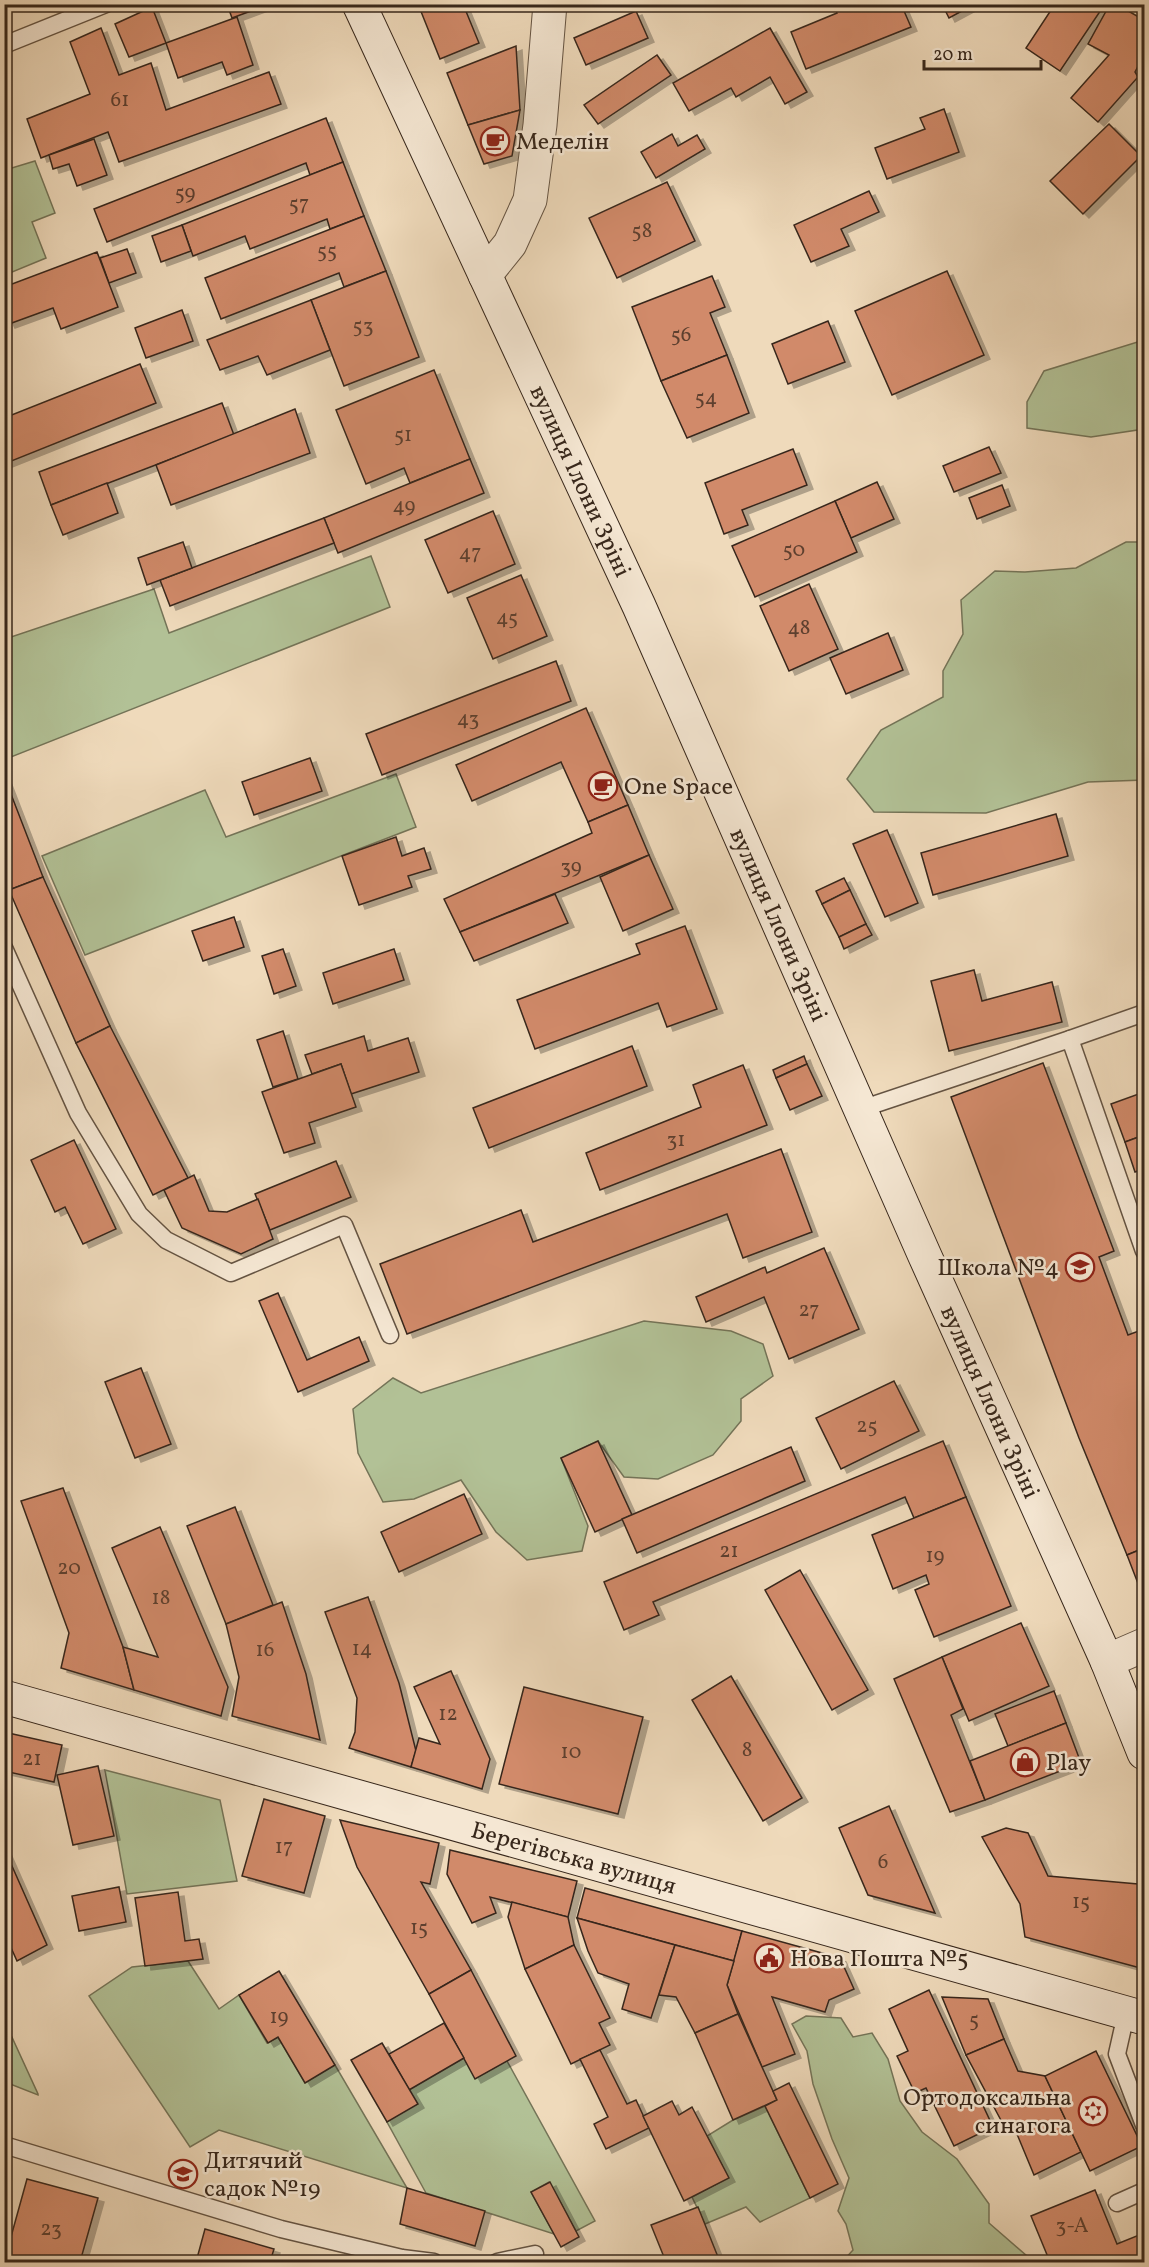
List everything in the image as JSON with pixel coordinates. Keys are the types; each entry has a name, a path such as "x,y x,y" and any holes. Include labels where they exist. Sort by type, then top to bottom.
{"main road":[{"name":"вулиця Ілони Зріні","path":"359,4 639,606 1107,1661 1144,1754"},
{"path":"485,276 510,244 530,200 540,125 550,4"},
{"path":"1107,1661 1144,1646"},
{"name":"Берегівська вулиця","path":"4,1697 1135,2016"}],"lane":[{"path":"4,45 106,4"},
{"path":"4,948 78,1113 139,1214 166,1240 231,1273 344,1225 390,1335"},
{"path":"861,1109 1144,1013"},
{"path":"1070,1039 1144,1251"},
{"path":"1135,2016 1117,2054 1144,2125"},
{"path":"4,2145 281,2229 402,2258 434,2262"},
{"path":"1117,2203 1144,2191"},
{"path":"498,2262 535,2254"}],"green space":[{"path":"35,161 55,213 32,222 46,258 5,275 5,170"},
{"path":"1144,340 1144,429 1091,437 1027,428 1027,402 1044,371"},
{"path":"1126,542 1144,542 1144,780 1088,782 986,813 874,812 847,779 881,730 943,697 943,671 963,634 961,600 995,571 1025,572 1076,568"},
{"path":"371,556 390,607 6,759 5,639 154,589 169,633"},
{"path":"396,774 416,827 85,955 42,856 205,790 226,837"},
{"path":"644,1321 731,1331 763,1344 773,1376 741,1399 741,1421 713,1455 658,1479 624,1477 598,1441 561,1458 588,1526 582,1551 527,1560 496,1532 461,1480 414,1499 383,1502 358,1453 353,1409 393,1378 421,1393"},
{"path":"105,1770 220,1800 237,1881 127,1894"},
{"path":"188,1961 219,2009 239,1995 267,2043 278,2037 305,2083 335,2065 407,2188 219,2130 190,2147 89,1996 132,1967"},
{"path":"806,2016 841,2018 853,2037 872,2033 888,2059 900,2101 922,2132 957,2159 989,2204 989,2223 1034,2262 842,2262 853,2250 846,2224 838,2211 849,2178 832,2139 813,2084 807,2051 792,2024"},
{"path":"5,2022 38,2094 38,2095 5,2082"},
{"path":"464,2058 507,2061 595,2221 576,2231 549,2182 531,2192 554,2234 426,2193 387,2122 409,2090"},
{"path":"765,2106 810,2198 760,2222 746,2207 705,2224 692,2197 728,2178 707,2136 733,2120"}],"building":[{"path":"227,4 270,4 232,18"},
{"path":"418,4 463,4 479,43 440,59"},
{"path":"833,4 901,4 911,27 806,69 791,32 837,13"},
{"path":"942,4 975,4 949,18"},
{"path":"1055,4 1105,4 1060,71 1026,48"},
{"path":"1110,4 1116,4 1144,20 1144,55 1135,72 1138,77 1098,122 1071,98 1109,55 1088,44"},
{"path":"152,7 166,43 129,57 115,24"},
{"path":"636,11 648,38 586,65 574,38"},
{"path":"237,17 253,65 227,75 222,62 178,78 166,43"},
{"path":"101,28 119,75 151,63 166,110 269,72 281,104 119,162 108,132 41,158 27,119 90,94 70,42"},
{"path":"770,28 807,92 785,104 770,77 736,97 731,88 689,111 673,83"},
{"path":"516,46 520,110 468,125 447,73"},
{"path":"657,55 671,75 598,124 584,105"},
{"path":"944,109 959,152 887,179 875,148 925,129 920,118"},
{"name":"Меделін","path":"520,110 512,156 484,164 468,125"},
{"path":"326,118 343,162 310,175 306,163 107,242 94,209"},
{"path":"1109,124 1141,156 1083,214 1050,181"},
{"path":"672,134 678,146 697,135 705,149 656,178 641,152"},
{"path":"94,139 107,175 77,186 69,164 53,169 49,155"},
{"path":"343,162 364,216 330,229 327,219 250,249 245,236 193,256 182,225"},
{"path":"667,182 695,241 617,278 589,218"},
{"path":"869,191 879,212 841,229 849,246 811,262 794,225"},
{"path":"364,216 386,271 344,287 339,273 221,319 205,278"},
{"path":"182,225 191,251 161,262 152,236"},
{"path":"127,249 136,273 109,283 100,258"},
{"path":"97,252 118,307 61,329 53,308 9,324 4,313 4,287"},
{"path":"386,271 419,357 344,386 311,300"},
{"path":"947,271 984,355 892,395 855,311"},
{"path":"712,276 725,307 710,313 727,355 661,381 632,307"},
{"path":"311,300 330,350 267,375 258,356 220,370 207,340"},
{"path":"182,310 193,341 146,358 135,328"},
{"path":"828,321 845,362 788,384 772,344"},
{"path":"727,355 749,413 687,438 661,381"},
{"path":"140,364 156,403 4,464 4,418"},
{"path":"434,370 470,459 410,483 404,468 366,484 336,410"},
{"path":"222,403 234,435 51,505 39,472"},
{"path":"295,409 310,453 171,505 156,465"},
{"path":"989,447 1001,473 954,492 943,466"},
{"path":"793,449 807,485 742,510 748,525 724,534 705,483"},
{"path":"470,459 484,493 338,553 324,518"},
{"path":"877,482 894,519 851,538 835,501"},
{"path":"107,483 118,513 63,535 51,505"},
{"path":"1002,485 1010,506 977,519 969,498"},
{"path":"835,501 857,552 755,597 732,546"},
{"path":"493,511 515,564 448,593 425,540"},
{"path":"324,518 334,543 170,606 160,580"},
{"path":"183,542 192,568 147,585 138,558"},
{"path":"521,575 547,636 493,659 467,598"},
{"path":"809,584 838,649 789,671 760,606"},
{"path":"888,633 903,670 846,694 830,658"},
{"path":"556,661 571,701 382,775 366,734"},
{"path":"586,708 628,805 588,822 561,762 472,801 456,765"},
{"path":"310,758 322,791 254,815 242,782"},
{"path":"4,776 43,877 4,892"},
{"path":"628,805 649,855 460,932 444,899 592,833 588,822"},
{"path":"1056,814 1068,856 933,895 921,853"},
{"path":"887,830 918,903 885,917 853,844"},
{"path":"396,837 402,856 424,848 431,869 408,876 412,887 359,905 342,856"},
{"path":"649,855 673,909 623,931 600,877"},
{"path":"43,877 110,1026 76,1043 9,890"},
{"path":"844,878 850,890 822,904 816,891"},
{"path":"850,890 866,924 839,937 822,904"},
{"path":"555,894 568,923 474,961 460,932"},
{"path":"234,917 244,947 203,961 192,931"},
{"path":"866,924 872,935 844,949 839,937"},
{"path":"685,926 717,1009 667,1027 658,1003 535,1049 517,1000 640,954 636,944"},
{"path":"283,949 296,986 274,994 262,956"},
{"path":"394,949 404,980 333,1004 323,973"},
{"path":"974,970 982,1001 1052,982 1062,1022 949,1051 931,981"},
{"path":"110,1026 188,1178 153,1195 76,1043"},
{"path":"283,1031 298,1079 273,1087 257,1040"},
{"path":"364,1036 368,1051 408,1038 419,1072 351,1094 341,1064 312,1074 305,1055"},
{"path":"632,1046 647,1086 489,1148 473,1108"},
{"path":"804,1056 807,1064 776,1078 773,1070"},
{"name":"Школа №4","path":"1043,1063 1114,1251 1099,1257 1128,1335 1144,1329 1144,1548 1127,1555 1079,1438 951,1097"},
{"path":"341,1064 356,1107 309,1123 315,1143 284,1153 262,1092"},
{"path":"807,1064 822,1096 790,1110 776,1078"},
{"path":"743,1065 767,1125 600,1190 586,1153 701,1107 693,1085"},
{"path":"1144,1092 1144,1135 1125,1142 1111,1104"},
{"path":"1144,1135 1144,1169 1135,1172 1125,1142"},
{"path":"74,1140 116,1229 83,1244 65,1207 55,1212 31,1160"},
{"path":"781,1149 812,1232 743,1258 727,1214 407,1334 380,1264 521,1210 533,1242"},
{"path":"336,1161 351,1197 270,1230 255,1194"},
{"path":"194,1175 209,1211 227,1212 258,1199 273,1239 241,1254 182,1228 164,1190"},
{"path":"824,1248 859,1329 789,1359 764,1297 706,1322 696,1297 765,1267 767,1273"},
{"path":"278,1293 307,1360 359,1337 369,1361 298,1392 259,1301"},
{"path":"141,1368 171,1444 135,1458 105,1382"},
{"path":"894,1381 919,1431 841,1469 816,1418"},
{"path":"598,1441 632,1515 595,1532 561,1458"},
{"path":"943,1441 966,1497 914,1518 905,1497 653,1602 659,1615 624,1630 604,1582"},
{"path":"791,1447 805,1481 637,1553 622,1519"},
{"path":"63,1488 123,1647 134,1690 61,1668 69,1633 21,1501"},
{"path":"464,1494 482,1534 399,1572 381,1532"},
{"path":"966,1497 1011,1606 934,1637 915,1590 929,1584 926,1575 893,1589 872,1535"},
{"path":"235,1507 273,1605 226,1624 187,1526"},
{"path":"160,1527 228,1687 221,1716 134,1690 123,1647 158,1657 112,1548"},
{"path":"1144,1548 1144,1599 1127,1555"},
{"path":"800,1570 868,1690 832,1710 765,1590"},
{"path":"368,1597 399,1683 416,1751 411,1767 349,1748 355,1732 357,1698 325,1612"},
{"path":"282,1602 306,1674 320,1740 232,1716 239,1677 226,1624"},
{"path":"1021,1623 1049,1686 969,1721 942,1657"},
{"path":"942,1657 963,1709 951,1715 985,1800 950,1812 894,1679"},
{"path":"451,1671 490,1759 482,1789 411,1767 419,1738 440,1744 414,1687"},
{"path":"731,1676 802,1798 763,1821 692,1700"},
{"path":"524,1687 643,1717 618,1814 499,1784"},
{"path":"1054,1691 1066,1723 1008,1746 995,1714"},
{"name":"Play","path":"1066,1723 1081,1763 985,1800 970,1761"},
{"path":"4,1732 62,1745 54,1782 4,1771"},
{"path":"98,1766 114,1836 73,1845 57,1775"},
{"path":"264,1799 325,1816 304,1893 242,1876"},
{"path":"889,1806 935,1913 868,1895 839,1828"},
{"path":"340,1820 439,1843 430,1884 421,1882 471,1970 429,1994 357,1867"},
{"path":"1006,1828 1028,1833 1048,1876 1138,1884 1144,1898 1144,1969 1025,1937 1020,1904 982,1837"},
{"path":"4,1848 47,1945 17,1961 4,1932"},
{"path":"450,1850 577,1881 568,1917 490,1897 496,1913 472,1923 447,1874"},
{"path":"119,1887 126,1922 79,1931 72,1896"},
{"path":"585,1888 742,1931 734,1961 577,1918"},
{"path":"178,1892 185,1941 199,1939 203,1959 145,1966 135,1898"},
{"path":"512,1902 568,1917 574,1945 525,1969 508,1917"},
{"path":"577,1918 675,1945 651,2018 622,2009 629,1984 598,1973"},
{"path":"742,1931 840,1958 854,1989 829,2000 825,2012 772,1997 795,2054 762,2067 727,1985"},
{"path":"574,1945 610,2018 599,2023 610,2045 571,2064 525,1969"},
{"path":"675,1945 734,1961 727,1985 738,2014 695,2033 676,1997 659,1995"},
{"path":"471,1970 516,2056 475,2079 429,1994"},
{"path":"279,1971 335,2065 305,2083 278,2037 268,2043 239,1995"},
{"path":"929,1990 993,2127 954,2146 926,2088 915,2093 897,2056 908,2051 889,2009"},
{"path":"942,1997 988,1999 1004,2039 966,2055"},
{"path":"738,2014 777,2100 733,2120 695,2033"},
{"path":"444,2023 464,2058 409,2090 389,2054"},
{"path":"1004,2039 1018,2071 1045,2076 1081,2152 1034,2175 1012,2122 1003,2124 966,2055"},
{"path":"382,2043 418,2104 387,2122 351,2060"},
{"path":"600,2050 627,2104 636,2100 649,2128 606,2149 594,2124 608,2117 580,2059"},
{"name":"Ортодоксальна синагога","path":"1096,2051 1142,2146 1090,2171 1045,2076"},
{"path":"789,2083 838,2184 810,2198 765,2106 777,2100 773,2091"},
{"path":"672,2101 679,2115 692,2107 729,2178 684,2201 643,2116"},
{"path":"27,2179 98,2198 80,2262 4,2262"},
{"path":"550,2182 579,2237 561,2247 531,2192"},
{"path":"407,2188 485,2211 475,2246 400,2224"},
{"path":"1095,2190 1117,2244 1144,2233 1144,2262 1050,2262 1031,2216"},
{"path":"698,2207 720,2262 666,2262 651,2225"},
{"path":"205,2229 274,2249 270,2262 196,2262"}],"place":[{"name":"Меделін","path":"495,141"},
{"name":"One Space","path":"603,786"},
{"name":"Школа №4","path":"1080,1267"},
{"name":"Play","path":"1025,1762"},
{"name":"Нова Пошта №5","path":"769,1958"},
{"name":"Ортодоксальна синагога","path":"1093,2111"},
{"name":"Дитячий садок №19","path":"183,2174"}]}
